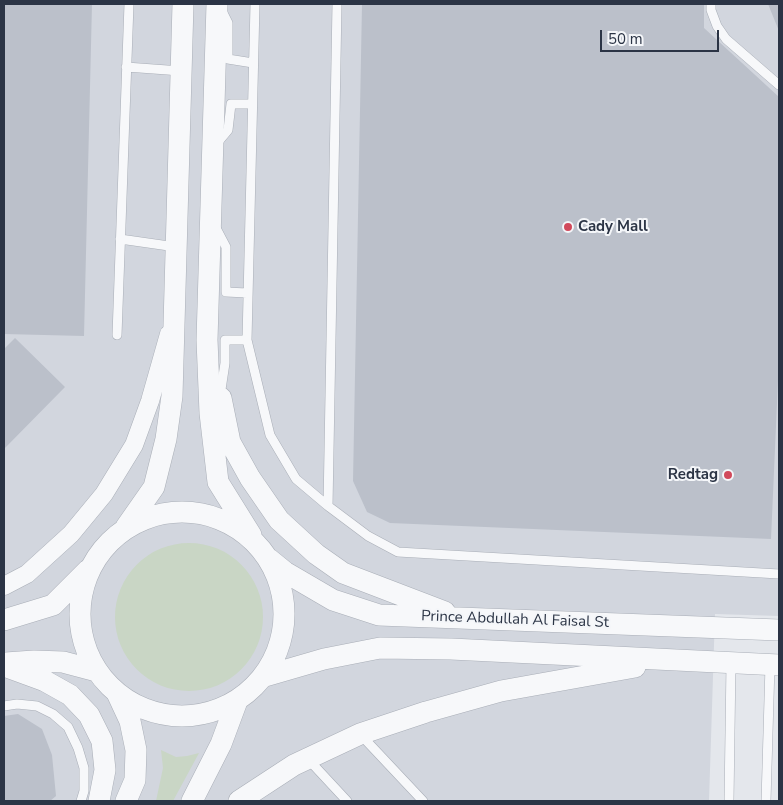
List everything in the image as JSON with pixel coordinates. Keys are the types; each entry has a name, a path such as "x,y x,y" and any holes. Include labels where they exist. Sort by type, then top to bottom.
{"street":[{"path":"4,620 53,605 92,566 106,545 125,529 154,487 166,439 172,396 183,4"},
{"path":"92,566 82,592 80,620 85,647 97,672 117,693 144,710 176,717 208,714 237,701 262,677 278,649 284,618 280,586 262,550 218,482 210,413 208,340 212,149 218,4"},
{"path":"4,586 27,574 71,534 104,494 134,444 150,401 175,314"},
{"path":"208,340 230,442 250,478 279,520 316,554 343,573 462,618"},
{"name":"Prince Abdullah Al Faisal St","path":"125,529 151,516 179,511 208,515 234,526 285,572 333,600 379,615 779,629"},
{"name":"Prince Abdullah Al Faisal St","path":"262,677 324,659 380,648 451,649 775,665"},
{"path":"239,801 294,766 360,734 426,712 501,691 679,660"},
{"path":"4,665 34,661 63,662 97,672"},
{"path":"4,665 45,680 70,695 89,715 102,741 105,770 99,801"},
{"path":"117,693 130,721 136,750 135,780 126,801"},
{"path":"192,801 221,744 237,701"}],"lane":[{"path":"116,335 129,4"},
{"path":"218,4 228,23 228,59 253,63"},
{"path":"255,4 246,340 270,435 296,479 368,536 398,552 779,574"},
{"path":"328,506 336,4"},
{"path":"711,4 711,10 717,26 726,39 779,85"},
{"path":"126,67 181,71"},
{"path":"212,149 228,130 231,104 252,104"},
{"path":"211,217 226,247 226,292 247,293"},
{"path":"120,239 176,247"},
{"path":"220,396 225,363 225,340 246,340"},
{"path":"730,801 731,663"},
{"path":"766,801 775,665"},
{"path":"4,706 17,704 37,706 53,714 68,727 78,748 84,768 84,790 81,801"},
{"path":"360,734 423,801"},
{"path":"308,759 347,801"}],"shaded area":[{"path":"4,4 779,4 779,616 715,614 709,801 4,801"}],"green space":[{"path":"189,543 217,549 241,565 257,589 263,617 257,645 241,669 217,685 189,691 161,685 137,669 121,645 115,617 121,589 137,565 161,549"},
{"path":"161,750 176,757 199,753 173,801 156,801 163,768"}],"building":[{"path":"4,4 92,4 84,336 4,334"},
{"name":"Cady Mall","path":"362,4 704,4 704,28 779,97 779,358 771,539 390,523 367,512 353,481"},
{"path":"768,4 779,4 779,31"},
{"path":"15,338 65,387 4,449 4,349"},
{"path":"18,714 42,729 52,755 56,796 50,801 4,801 4,716"}],"place":[{"name":"Cady Mall","path":"568,227"},
{"name":"Redtag","path":"728,475"}]}
